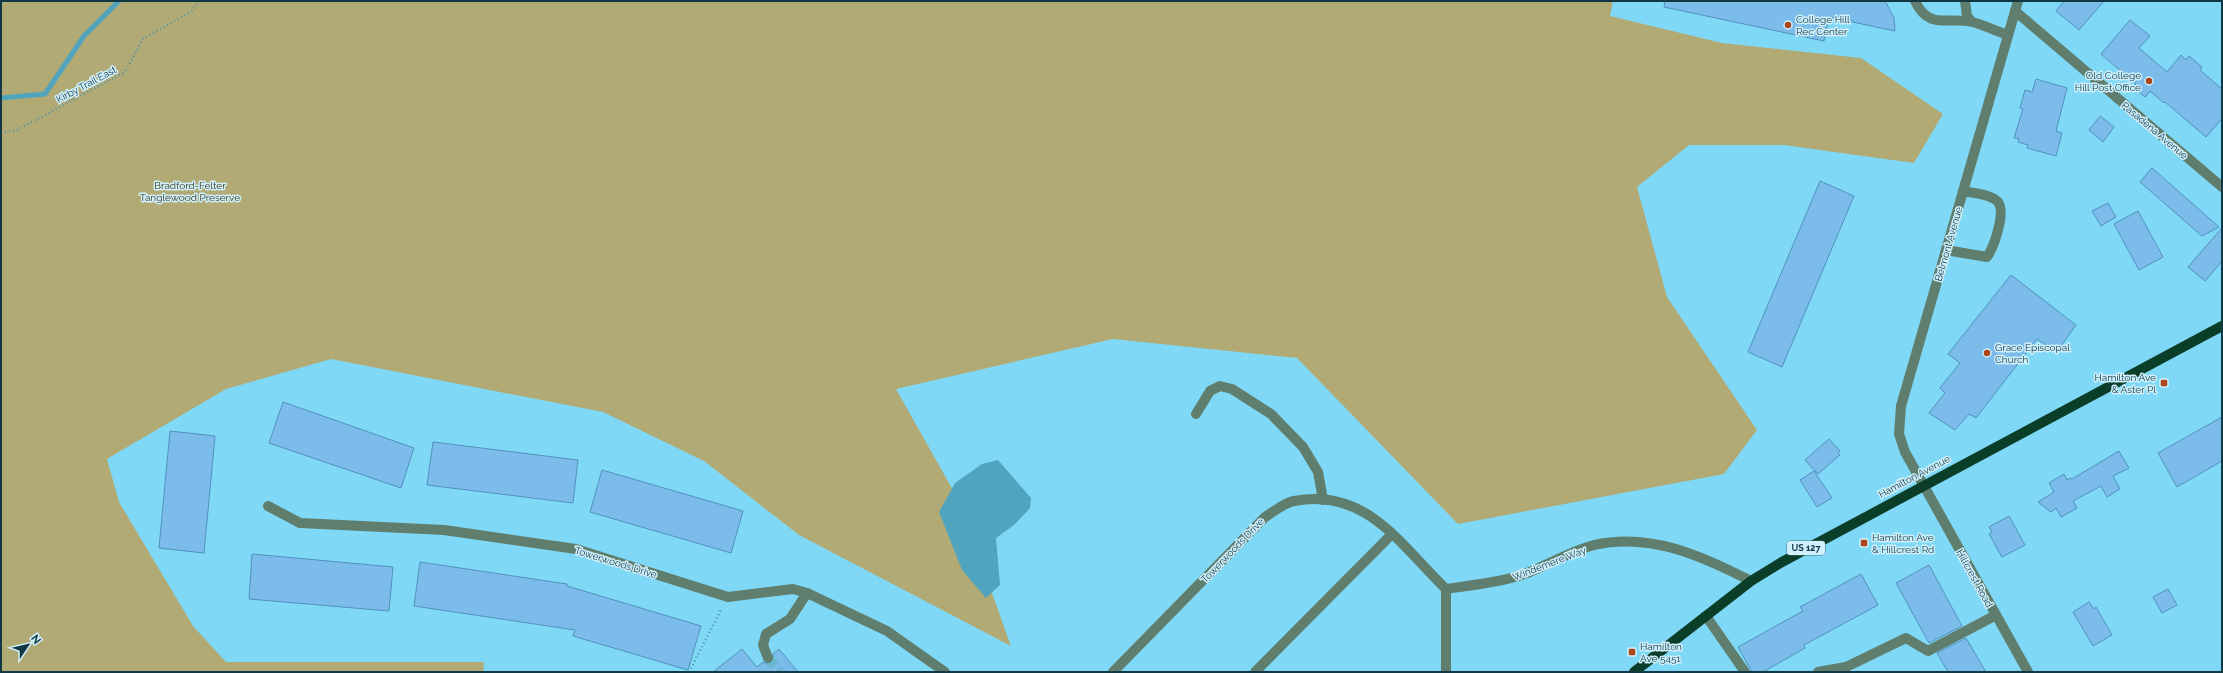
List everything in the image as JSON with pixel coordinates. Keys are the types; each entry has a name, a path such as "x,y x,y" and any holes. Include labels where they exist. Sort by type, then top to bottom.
{"main road":[{"name":"Hamilton Avenue","path":"1634,672 1751,580 1794,554 2222,326"}],"street":[{"path":"1914,1 1919,10 1929,18 1947,22 1971,21 2008,35"},
{"path":"1964,1 1967,16 1971,21"},
{"name":"Belmont Avenue","path":"1923,485 1905,452 1899,434 1900,416 2016,6"},
{"name":"Pasadena Avenue","path":"2016,6 2222,187"},
{"path":"1946,250 1987,257 1992,249 2001,217 2000,206 1996,200 1963,191"},
{"path":"1196,414 1210,391 1220,386 1232,389 1271,414 1303,447 1318,472 1323,500"},
{"name":"Hillcrest Road","path":"1923,485 2028,672"},
{"name":"Towerwoods Drive","path":"1113,672 1265,517 1293,501 1323,500 1343,502 1363,510 1392,534 1446,589"},
{"name":"Towerwoods Drive","path":"268,506 300,523 444,530 576,549 728,597 793,589 808,593 887,631 945,672"},
{"path":"1255,672 1392,534"},
{"name":"Windemere Way","path":"1446,589 1502,581 1530,572 1563,556 1594,545 1628,541 1664,544 1709,559 1751,580"},
{"path":"1446,589 1446,672"},
{"path":"768,658 763,645 766,634 790,619 808,593"},
{"path":"1706,616 1744,672"},
{"path":"1818,672 1846,667 1906,638 1928,651 1996,616"}],"path":[{"name":"Kirby Trail East","path":"1,132 17,130 125,72 143,39 192,11 200,1"},
{"path":"689,672 728,597"}],"green space":[{"name":"Bradford-Felter Tanglewood Preserve","path":"1,1 1613,1 1610,16 1722,43 1861,58 1943,114 1914,163 1784,145 1689,145 1637,187 1667,297 1757,430 1724,474 1458,524 1297,358 1113,339 896,389 958,499 1011,646 799,535 704,461 603,412 331,359 226,389 107,459 119,502 193,626 226,662 484,662 483,672 1,672"}],"water":[{"path":"998,460 1031,498 1030,508 1014,525 996,538 1000,585 986,598 962,570 939,512 955,483 982,464"}],"building":[{"name":"College Hill Rec Center","path":"1665,1 1885,1 1894,18 1895,31 1829,17 1824,41 1664,7"},
{"path":"2064,1 2104,1 2079,30 2056,11"},
{"path":"2130,20 2150,36 2139,48 2167,72 2181,55 2186,60 2189,56 2202,67 2200,70 2222,89 2222,119 2206,137 2150,91 2145,97 2133,87 2136,84 2101,54"},
{"path":"2036,79 2067,88 2056,131 2062,133 2056,156 2027,148 2028,145 2018,142 2019,139 2014,138 2023,109 2020,108 2025,90 2032,92"},
{"path":"2100,116 2114,127 2103,142 2089,130"},
{"path":"2152,168 2219,227 2202,236 2140,182"},
{"path":"1820,181 1854,196 1782,367 1748,352"},
{"path":"2108,203 2116,217 2101,226 2092,211"},
{"path":"2138,211 2163,257 2139,270 2114,224"},
{"path":"2222,228 2222,261 2205,281 2188,267"},
{"name":"Grace Episcopal Church","path":"2011,275 2076,325 2057,352 2037,339 1976,418 1969,414 1955,430 1929,413 1945,393 1940,388 1960,363 1948,354"},
{"path":"283,402 414,448 401,488 269,443"},
{"path":"2222,417 2222,461 2177,487 2158,453"},
{"path":"170,431 215,436 204,553 159,548"},
{"path":"1829,439 1840,451 1838,453 1840,455 1818,474 1805,460"},
{"path":"433,442 578,460 573,503 427,485"},
{"path":"2119,451 2129,468 2113,476 2120,489 2107,497 2101,486 2073,501 2077,508 2061,517 2056,508 2051,512 2038,502 2054,492 2049,483 2064,474 2067,480 2072,479"},
{"path":"602,470 743,511 731,553 590,512"},
{"path":"1814,471 1832,498 1817,507 1800,480"},
{"path":"2009,516 2025,545 2002,557 1989,534 1992,532 1989,527"},
{"path":"252,554 393,567 389,611 249,599"},
{"path":"420,562 567,584 567,586 701,626 688,670 573,636 575,630 414,606"},
{"path":"1929,565 1962,626 1929,643 1896,583"},
{"path":"1861,574 1878,605 1804,645 1805,648 1763,672 1752,672 1738,647 1803,611 1800,607"},
{"path":"2168,589 2177,605 2162,613 2153,597"},
{"path":"2089,602 2094,609 2096,607 2112,635 2093,646 2073,612"},
{"path":"1966,638 1986,672 1948,672 1937,653"},
{"path":"742,649 757,667 763,662 767,664 773,662 773,654 779,649 798,672 713,672"}],"waterway":[{"path":"1,98 45,94 84,36 119,1"}],"tunnel":[{"path":"768,658 780,672"}],"place":[{"name":"College Hill Rec Center","path":"1788,25"},
{"name":"Old College Hill Post Office","path":"2149,81"},
{"name":"Grace Episcopal Church","path":"1987,353"},
{"name":"Hamilton Ave & Aster Pl","path":"2164,383"},
{"name":"Hamilton Ave & Hillcrest Rd","path":"1864,543"},
{"name":"Hamilton Ave 5451","path":"1632,652"}]}
